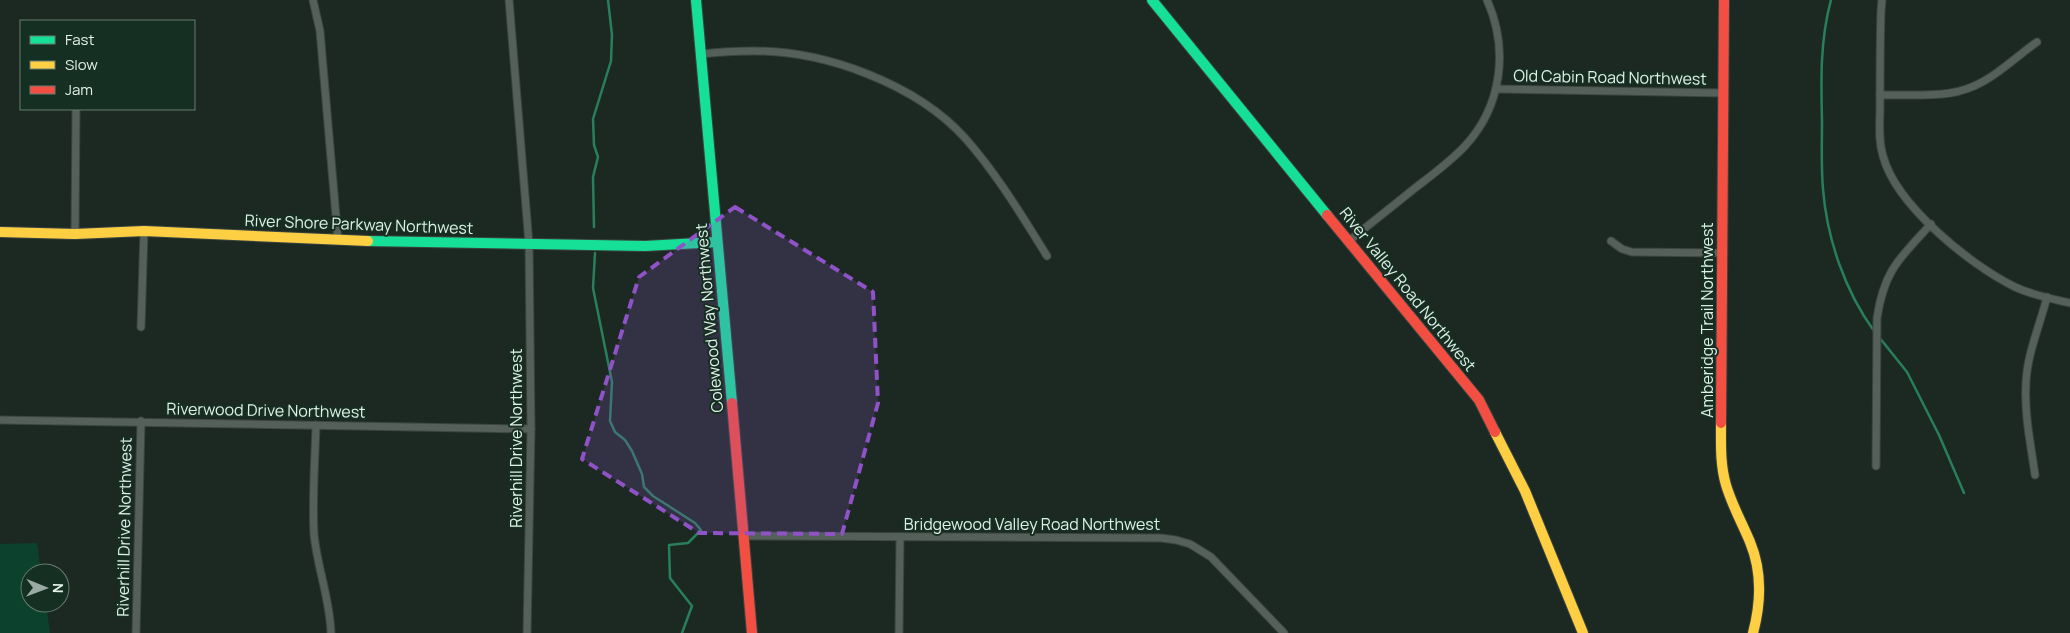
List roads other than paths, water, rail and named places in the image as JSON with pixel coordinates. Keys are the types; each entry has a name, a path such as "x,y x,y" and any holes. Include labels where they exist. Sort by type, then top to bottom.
{"street":[{"path":"313,0 320,31 338,240"},
{"path":"509,0 529,244"},
{"name":"Colewood Way Northwest","path":"696,0 752,633"},
{"name":"River Valley Road Northwest","path":"1152,0 1479,400 1525,491 1583,633"},
{"path":"1349,241 1465,147 1485,119 1496,89 1500,69 1498,31 1487,0"},
{"name":"Amberidge Trail Northwest","path":"1724,0 1721,463 1729,498 1750,543 1756,562 1759,591 1754,633"},
{"path":"1882,0 1880,11 1880,140 1887,168 1902,195 1931,224 1990,274 2017,288 2070,303"},
{"path":"1880,95 1942,94 1962,90 1986,80 2037,42"},
{"path":"701,54 754,51 807,57 835,63 888,83 914,96 949,124 977,153 1022,215 1047,256"},
{"name":"Old Cabin Road Northwest","path":"1496,89 1723,93"},
{"path":"75,234 76,110"},
{"path":"1876,466 1877,318 1880,296 1895,264 1931,224"},
{"path":"141,327 144,231"},
{"name":"River Shore Parkway Northwest","path":"0,232 75,234 144,231 338,240 645,246 717,242"},
{"path":"1611,241 1622,249 1632,252 1722,253"},
{"name":"Riverhill Drive Northwest","path":"527,633 531,429 529,244"},
{"path":"2036,475 2026,404 2026,382 2029,363 2047,297"},
{"name":"Riverwood Drive Northwest","path":"0,420 531,429"},
{"name":"Riverhill Drive Northwest","path":"136,633 141,422"},
{"path":"316,425 314,533 328,600 331,633"},
{"name":"Bridgewood Valley Road Northwest","path":"743,536 1151,538 1176,540 1190,544 1211,557 1284,633"},
{"path":"899,633 900,537"}],"waterway":[{"path":"594,227 593,177 598,157 594,145 593,119 611,61 612,35 608,0"},
{"path":"1831,0 1823,45 1822,75 1822,172 1825,208 1833,245 1846,282 1874,331"},
{"path":"595,253 593,288 612,382 610,421 615,432 625,440 632,451 642,474 644,487 653,496 695,523 701,530 688,543 669,545 670,578 692,606 682,633"},
{"path":"1879,337 1907,372 1939,435 1964,493"}]}
